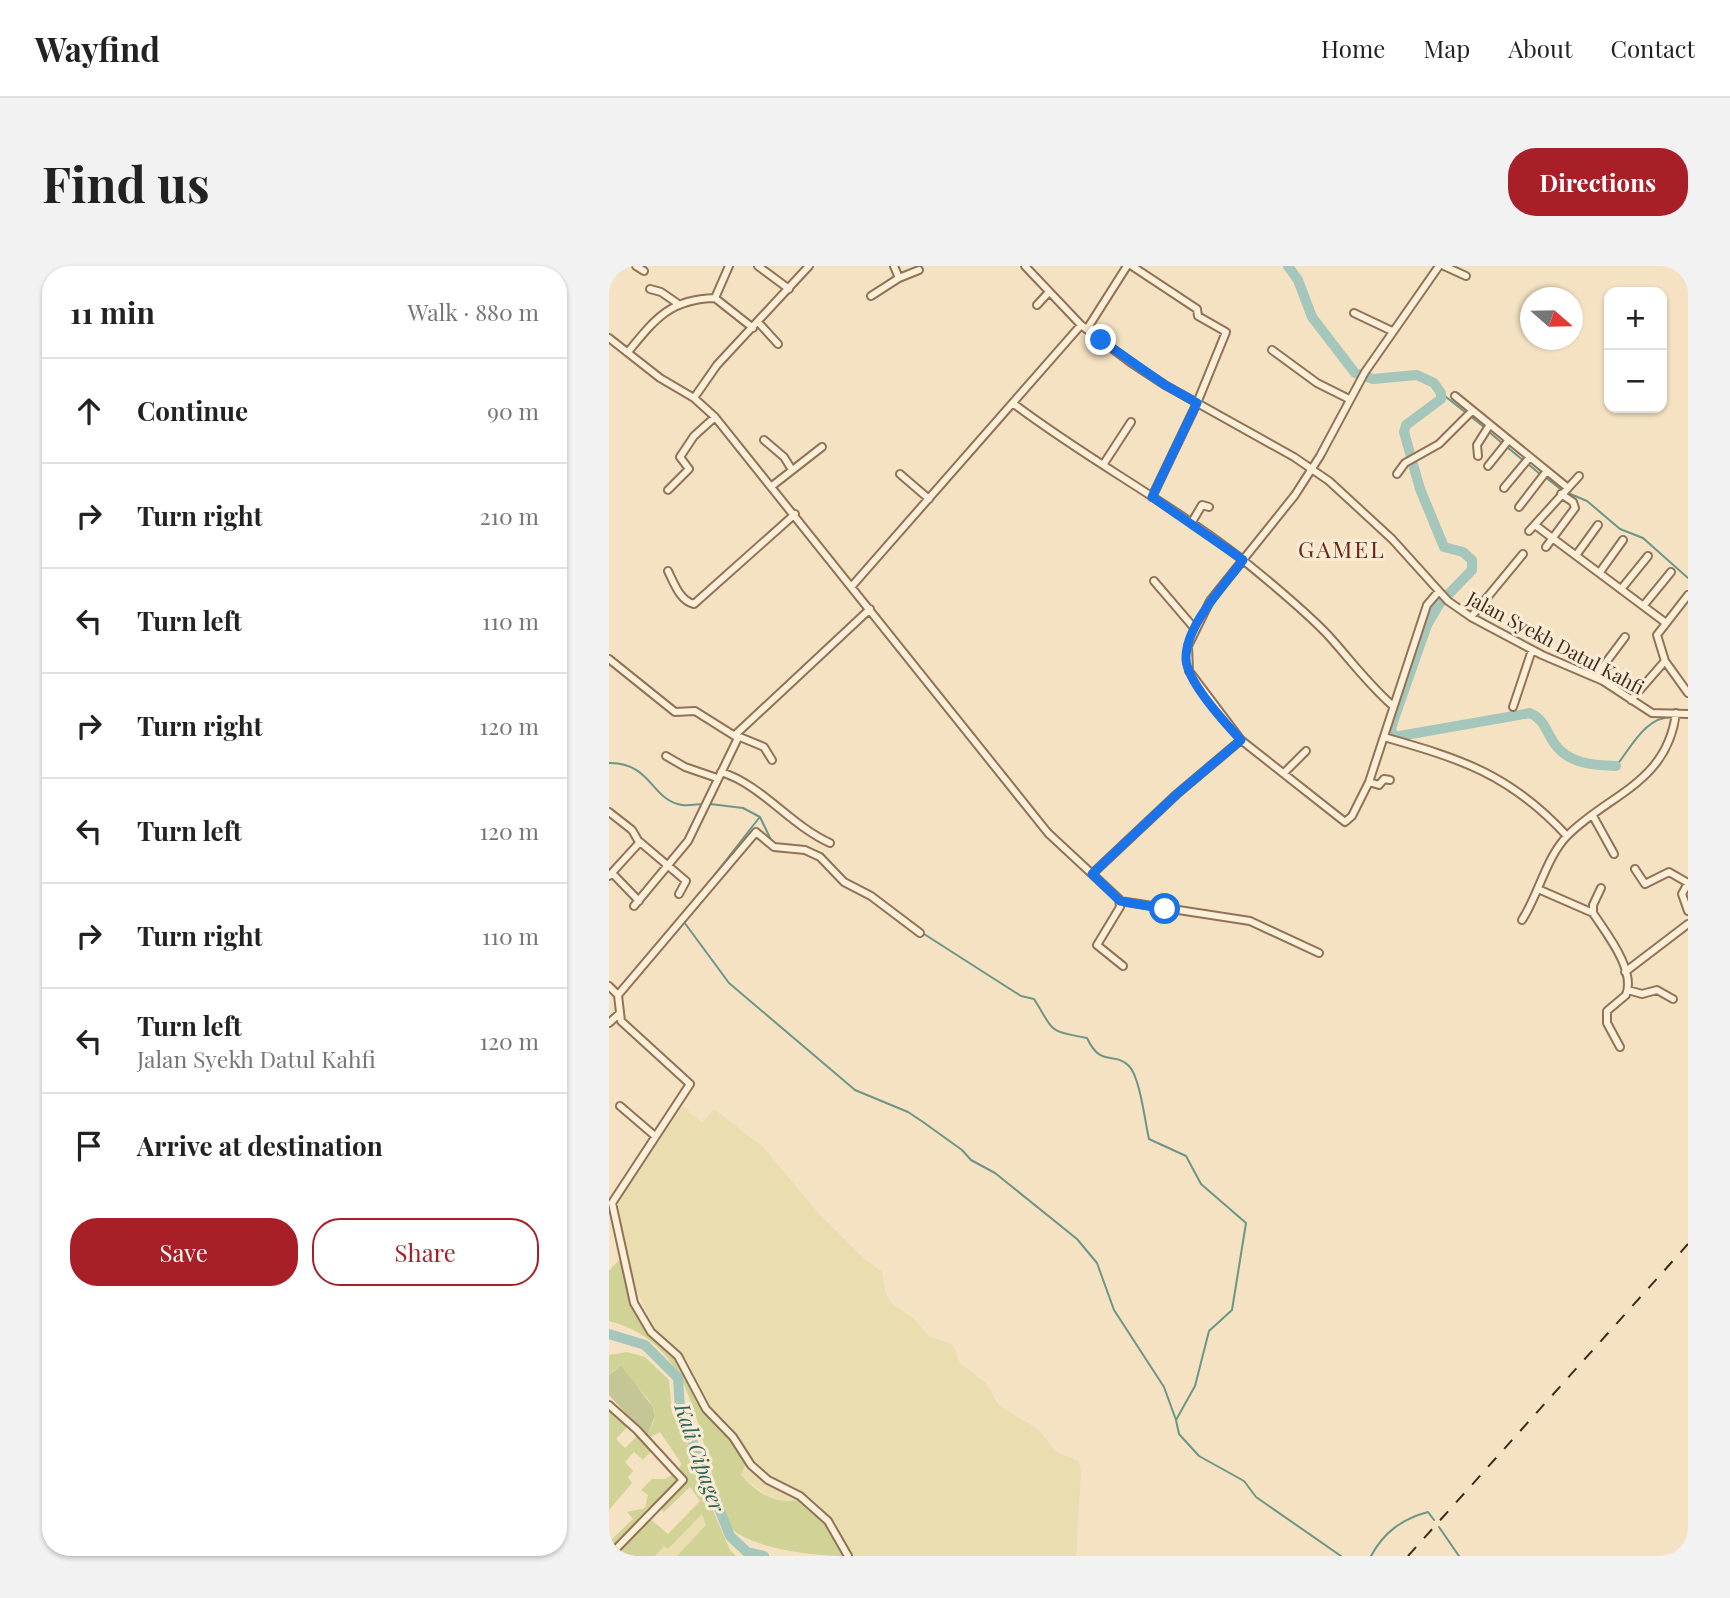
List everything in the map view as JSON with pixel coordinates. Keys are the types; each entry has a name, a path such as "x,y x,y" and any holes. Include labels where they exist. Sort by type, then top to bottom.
{"street":[{"path":"636,266 644,271"},
{"path":"715,299 729,266"},
{"path":"758,266 789,289"},
{"path":"694,398 717,365 809,266"},
{"path":"894,266 899,278"},
{"name":"Jalan Syekh Datul Kahfi","path":"1025,266 1084,327 1146,373 1312,469 1357,505 1448,601 1471,617 1532,650 1595,677 1652,713 1675,716 1688,713"},
{"path":"852,586 1084,327 1130,266 1194,306 1198,316 1226,331 1197,403 1152,497"},
{"path":"1439,266 1365,372 1312,469 1283,512 1210,601 1188,646 1186,660 1189,671 1241,740 1345,822 1352,816 1369,782 1392,705 1427,605 1439,591"},
{"path":"1444,266 1466,276"},
{"path":"871,296 899,278 919,270"},
{"path":"650,289 661,292 677,303"},
{"path":"1037,305 1049,292"},
{"path":"628,352 650,325 677,303 715,299 753,328"},
{"path":"1354,313 1392,331"},
{"path":"758,322 778,344"},
{"path":"609,338 660,378 694,398 715,417 772,485 1048,834 1120,901 1250,921 1319,953"},
{"path":"1272,350 1317,383 1349,398"},
{"path":"1455,396 1487,429 1565,491 1573,502 1575,508 1546,547"},
{"path":"1014,404 1192,522 1243,560 1328,636 1353,667 1392,705"},
{"path":"1397,474 1410,461 1439,444 1470,413"},
{"path":"668,490 689,469 680,457 683,449 715,417"},
{"path":"1103,464 1131,422"},
{"path":"1478,456 1477,445 1487,429"},
{"path":"764,440 784,457 792,470"},
{"path":"1488,466 1505,445"},
{"path":"772,485 822,447"},
{"path":"1171,460 1178,466"},
{"path":"1504,488 1527,460"},
{"path":"900,474 929,499"},
{"path":"1519,507 1544,475"},
{"path":"1529,531 1579,476"},
{"path":"1192,522 1202,505 1209,507"},
{"path":"668,571 677,590 693,605 795,514"},
{"path":"1535,524 1666,622"},
{"path":"1577,554 1598,525"},
{"path":"1599,572 1623,540"},
{"path":"1471,617 1523,554"},
{"path":"1622,588 1648,556"},
{"path":"1644,605 1671,572"},
{"path":"1154,581 1195,629"},
{"path":"1688,595 1656,638 1665,661 1688,693"},
{"path":"735,735 870,609"},
{"path":"1595,677 1625,637"},
{"path":"1513,707 1532,650"},
{"path":"1631,700 1665,661"},
{"path":"610,663 673,711 695,711 735,735 764,747 772,760"},
{"path":"1522,920 1567,836 1636,786 1651,769 1675,716"},
{"path":"639,842 611,875 636,903 688,841 737,742 735,735"},
{"path":"1384,737 1429,748 1486,772 1514,790 1567,836"},
{"path":"1092,874 1177,794 1241,740"},
{"path":"1285,774 1306,751"},
{"path":"666,756 685,767 740,779 779,810 830,843"},
{"path":"1369,782 1379,785 1384,779 1390,780"},
{"path":"609,812 632,830 639,842 685,881 679,894"},
{"path":"1593,816 1613,854"},
{"path":"618,995 757,832 774,847 805,850 820,857 844,882 871,896 920,933"},
{"path":"1635,869 1645,884 1670,872 1687,884 1682,894 1688,911"},
{"path":"1601,888 1593,905 1593,913 1625,972 1628,990"},
{"path":"1538,889 1593,913"},
{"path":"1120,901 1120,907 1097,945 1123,966"},
{"path":"1625,972 1688,924"},
{"path":"609,986 618,995 619,1014 624,1024 690,1084 610,1203 634,1299 652,1332 678,1356 706,1409 733,1437 745,1458 768,1480 800,1496 831,1524 848,1556"},
{"path":"1628,990 1642,994 1657,990 1673,999"},
{"path":"1620,1046 1607,1023 1607,1010 1628,990"},
{"path":"609,1023 619,1014"},
{"path":"620,1105 655,1136"},
{"path":"609,1405 638,1430 683,1480 613,1552"}],"shaded area":[{"path":"683,1106 702,1123 714,1109 763,1147 820,1215 862,1257 882,1272 886,1294 892,1303 913,1318 929,1336 953,1345 960,1363 986,1383 999,1406 1038,1429 1056,1452 1079,1461 1081,1473 1076,1556 850,1556 836,1523 817,1503 799,1490 773,1478 756,1463 732,1428 712,1408 687,1361 655,1329 635,1286 617,1208 618,1200"},
{"path":"746,1463 800,1499 784,1503 771,1499 740,1475"},
{"path":"702,1514 707,1525 677,1556 655,1556 664,1546 668,1549"}],"green space":[{"path":"621,1258 629,1291 649,1332 674,1354 703,1408 731,1438 746,1463 741,1475 767,1496 783,1501 800,1499 828,1523 846,1556 802,1553 769,1546 731,1528 692,1406 680,1378 663,1353 640,1334 609,1321 609,1271"},
{"path":"627,1352 645,1357 669,1380 672,1413 702,1472 712,1508 730,1550 736,1556 677,1556 706,1525 702,1514 668,1549 664,1546 655,1556 619,1556 616,1553 649,1518 668,1534 700,1501 690,1487 664,1512 660,1508 685,1479 679,1471 681,1463 660,1432 649,1438 647,1436 655,1415 654,1409 640,1389 616,1369 609,1375 609,1355"},
{"path":"621,1366 653,1407 655,1416 647,1436 609,1395 609,1375"},
{"path":"609,1408 628,1426 616,1439 625,1448 638,1435 652,1450 643,1460 634,1452 625,1462 633,1471 628,1477 632,1483 609,1510"},
{"path":"675,1473 681,1481 613,1548 609,1542 633,1519 627,1512 645,1508 648,1495 641,1490 652,1479 665,1479"}],"waterway":[{"path":"1288,266 1298,280 1312,317 1355,373 1373,379 1417,375 1434,383 1441,393 1441,399 1406,425 1404,432 1420,489 1444,547 1463,552 1472,560 1472,570 1440,603 1427,625 1391,729 1394,737 1530,713 1542,722 1554,743 1566,755 1590,764 1616,766"},
{"path":"1441,393 1484,427"},
{"path":"1488,431 1502,443"},
{"path":"1507,447 1524,461"},
{"path":"1528,464 1540,474"},
{"path":"1545,477 1563,491"},
{"path":"1568,493 1587,501 1620,529 1643,538 1688,578"},
{"path":"1616,766 1647,727 1663,718 1673,717"},
{"path":"1679,717 1688,717"},
{"path":"609,763 623,764 634,769 672,802 685,805 704,804"},
{"path":"710,804 743,808 760,817 771,840"},
{"path":"698,896 759,818"},
{"path":"808,849 823,854 828,862"},
{"path":"684,922 729,983 855,1090 908,1112 923,1122 962,1150 971,1160 995,1173 1077,1239 1097,1263 1114,1310 1164,1387 1176,1420"},
{"path":"924,934 1021,996 1034,999 1053,1028 1065,1034 1087,1038 1097,1053 1129,1066 1139,1089 1149,1139 1186,1156 1201,1184 1246,1223 1232,1310 1209,1331 1195,1386 1176,1420 1179,1434 1199,1456 1244,1481 1256,1497 1341,1556"},
{"name":"Kali Cipager","path":"609,1334 645,1345 678,1378 680,1410 730,1536 747,1552 764,1556"},
{"path":"1371,1556 1388,1533 1410,1518 1428,1512 1434,1520"},
{"path":"1439,1527 1459,1556"}],"railway":[{"path":"1408,1556 1688,1244"}],"district":[{"name":"GAMEL","path":"1342,548"}],"route":[{"path":"1101,340 1165,385 1197,403 1152,497 1192,522 1243,560 1210,601 1188,646 1186,660 1189,671 1203,693 1241,740 1177,794 1092,874 1120,901 1165,909"}]}
